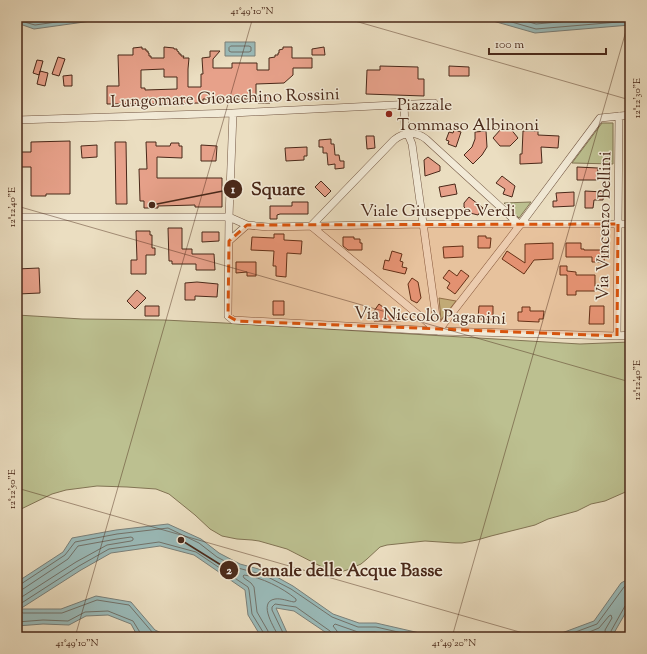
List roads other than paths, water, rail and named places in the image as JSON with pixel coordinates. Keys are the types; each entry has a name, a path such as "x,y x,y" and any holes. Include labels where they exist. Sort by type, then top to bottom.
{"street":[{"name":"Lungomare Gioacchino Rossini","path":"17,120 233,113 434,103"},
{"path":"404,104 405,127 412,144 438,331"},
{"path":"229,241 233,113"},
{"path":"438,331 600,118 630,115"},
{"name":"Via Vincenzo Bellini","path":"617,336 619,116"},
{"path":"438,331 311,226 394,140 407,134 416,134 423,137 520,225"},
{"path":"17,217 229,217"},
{"name":"Viale Giuseppe Verdi","path":"229,217 247,225 268,227 424,224 630,224"},
{"path":"229,241 247,225"},
{"name":"Via Niccolò Paganini","path":"229,241 228,313 230,318 237,321 438,331 617,336 630,335"}],"water":[{"path":"17,17 115,17 34,29 17,23"},
{"path":"479,17 630,17 630,25 535,33"},
{"path":"225,42 255,42 255,56 225,56"},
{"path":"168,524 201,539 219,553 240,564 266,571 293,586 333,614 359,623 376,623 424,634 456,637 329,637 328,634 294,611 276,608 289,637 259,637 260,635 248,615 245,590 194,555 160,546 111,553 81,570 20,609 61,609 96,596 131,602 155,630 170,637 138,637 131,624 108,615 86,616 69,625 43,624 17,626 17,582 63,552 72,538 116,530"},
{"path":"630,578 630,605 614,633 615,637 551,637 594,621 621,583"}],"place":[{"name":"Piazzale Tommaso Albinoni","path":"389,114"},
{"name":"Square","path":"152,205"},
{"name":"Canale delle Acque Basse","path":"181,540"}]}
